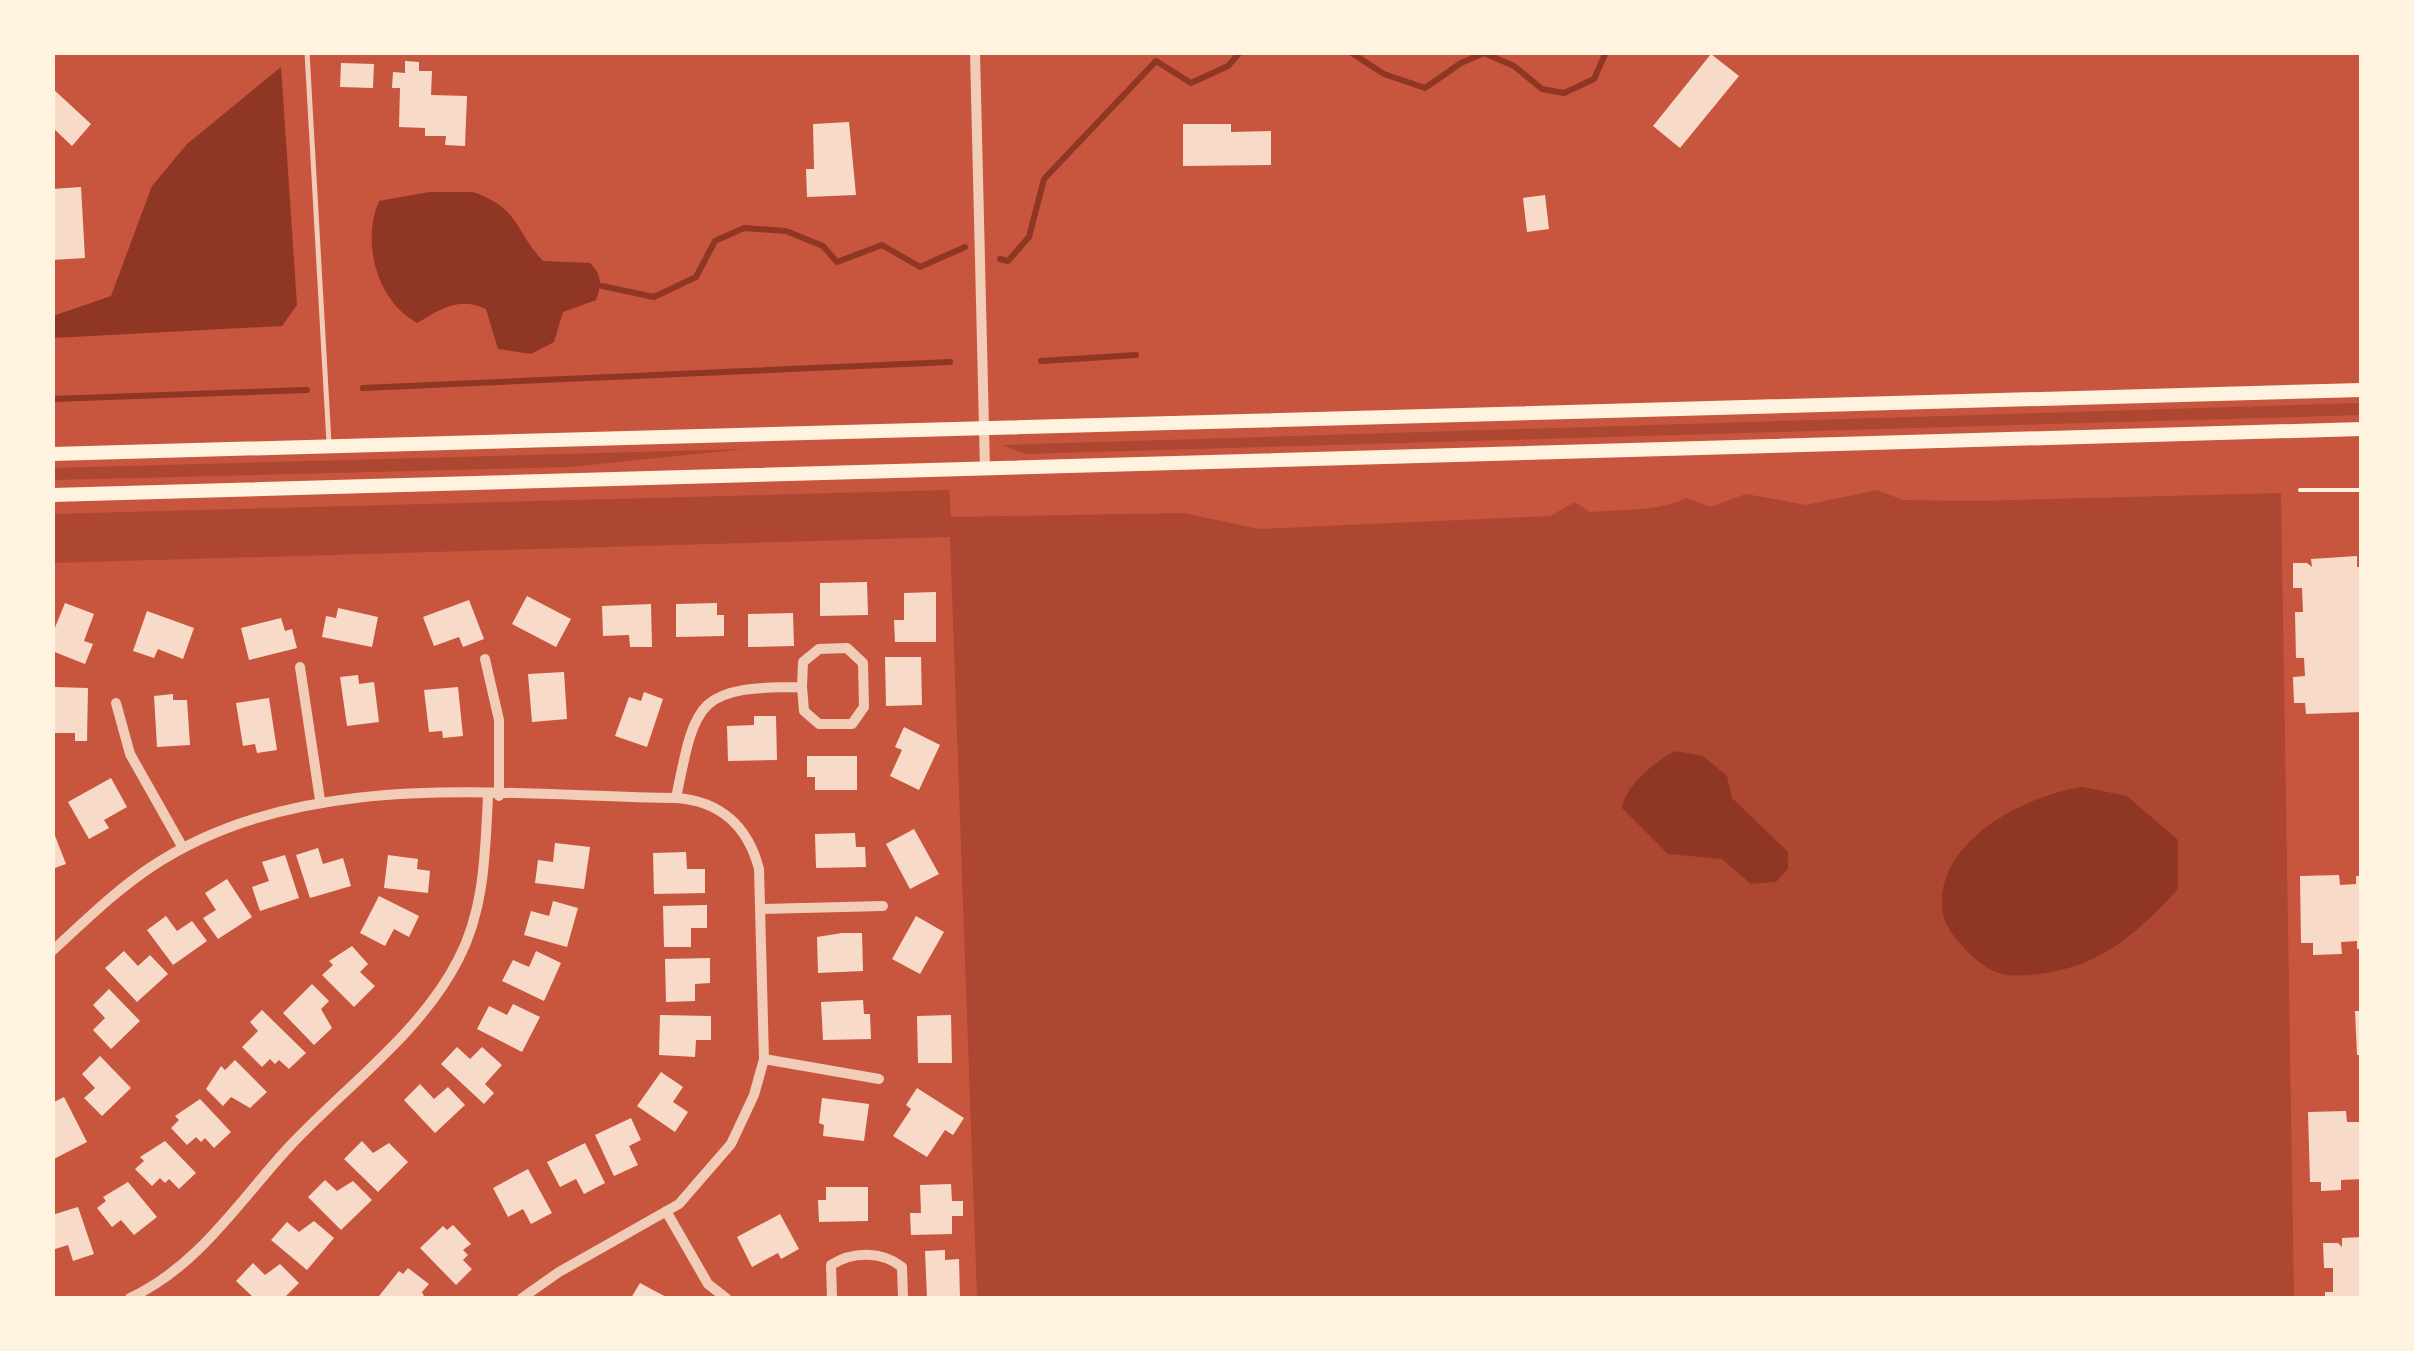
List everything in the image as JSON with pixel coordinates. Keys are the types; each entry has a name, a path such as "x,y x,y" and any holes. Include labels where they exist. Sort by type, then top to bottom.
{"main road":[{"path":"52,454 2362,390"},
{"path":"52,494 2362,429"}],"street":[{"path":"975,52 986,469"},
{"path":"847,648 863,663 864,707 852,724 818,724 804,710 802,687 803,662 819,649 847,648"},
{"path":"130,1298 192,1258 289,1148 415,1022 443,985 471,930 481,893 499,720 485,660"},
{"path":"300,666 320,800"},
{"path":"676,798 693,723 712,699 740,689 802,687"},
{"path":"116,704 130,754 182,848"},
{"path":"52,951 109,899 182,848 255,815 320,800 493,796 676,798 717,808 742,828 756,858 764,1059 750,1106 731,1144 690,1194 522,1298"},
{"path":"761,909 882,906"},
{"path":"764,1059 880,1080"},
{"path":"666,1212 708,1284 726,1298"},
{"path":"832,1298 832,1266 846,1256 888,1256 902,1267 903,1298"}],"lane":[{"path":"307,52 330,446"}],"path":[{"path":"2300,490 2362,490"}],"shaded area":[{"path":"281,67 297,305 282,326 53,338 53,316 111,296 152,186 187,144"},
{"path":"429,192 473,192 500,205 543,261 590,263 599,276 596,300 563,312 554,342 531,354 498,349 486,309 476,305 450,306 417,323 392,301 376,270 372,235 379,201"},
{"path":"2362,403 2361,415 1025,454 1002,445"},
{"path":"745,449 570,467 52,480 53,468"},
{"path":"949,490 951,517 1184,513 1259,529 1550,516 1575,502 1590,512 1652,508 1687,498 1710,507 1746,494 1806,505 1877,490 1903,500 1977,501 2281,493 2294,1298 977,1298 950,537 53,563 52,514"},
{"path":"1676,751 1703,756 1727,776 1732,798 1788,852 1788,869 1776,882 1751,884 1722,859 1668,854 1622,808 1629,791 1643,775"},
{"path":"2082,787 2127,796 2178,840 2178,889 2119,944 2085,962 2033,975 1995,972 1969,953 1946,923 1942,901 1946,878 1972,839 1992,823 2037,799"}],"building":[{"path":"1711,54 1739,76 1680,148 1653,126"},
{"path":"405,61 419,62 419,71 432,71 431,95 467,96 465,146 445,145 446,136 425,136 425,128 399,127 400,88 392,88 393,72 405,73"},
{"path":"341,63 374,64 373,88 340,87"},
{"path":"52,88 91,124 72,146 52,127"},
{"path":"849,122 856,195 807,197 806,169 814,169 813,124"},
{"path":"1183,124 1231,124 1231,132 1271,131 1271,165 1183,166"},
{"path":"81,187 85,258 52,260 52,189"},
{"path":"1545,195 1549,229 1527,232 1523,198"},
{"path":"2357,556 2357,567 2362,567 2362,712 2306,714 2305,703 2294,703 2293,677 2305,676 2304,658 2296,658 2295,612 2303,612 2302,588 2293,588 2293,563 2312,567 2311,559"},
{"path":"867,582 868,615 820,616 820,583"},
{"path":"936,592 936,642 895,642 894,620 904,620 904,593"},
{"path":"527,596 571,619 556,647 512,624"},
{"path":"469,600 484,639 463,647 459,637 434,646 423,617"},
{"path":"65,603 94,614 84,641 93,644 85,664 52,651 52,635"},
{"path":"717,603 717,615 724,615 724,636 676,637 676,604"},
{"path":"651,604 652,647 630,647 629,635 603,636 602,606"},
{"path":"338,608 378,617 372,647 322,637 326,616 336,618"},
{"path":"147,611 194,628 183,659 158,649 154,658 133,651"},
{"path":"793,613 794,646 748,647 748,614"},
{"path":"281,618 285,631 292,629 297,648 249,660 241,628"},
{"path":"885,657 921,657 922,705 886,706"},
{"path":"564,672 567,719 532,722 528,674"},
{"path":"358,675 359,684 374,682 379,722 347,726 340,677"},
{"path":"55,687 88,688 87,741 75,741 75,733 54,733"},
{"path":"458,687 463,736 443,738 442,731 429,732 424,690"},
{"path":"644,692 663,699 647,747 615,736 629,697 641,701"},
{"path":"173,694 173,700 187,700 190,745 157,747 154,696"},
{"path":"269,698 277,750 257,753 255,744 243,746 236,703"},
{"path":"754,716 776,716 777,760 728,761 727,726 754,725"},
{"path":"904,727 940,745 919,790 890,776 902,750 895,747"},
{"path":"807,756 857,756 857,790 815,790 815,777 807,777"},
{"path":"111,778 127,807 104,820 109,828 89,839 68,802"},
{"path":"52,828 66,864 52,869"},
{"path":"914,829 939,874 910,889 886,844"},
{"path":"855,833 856,847 865,847 866,867 816,868 815,834"},
{"path":"555,843 590,847 584,889 535,883 538,860 553,862"},
{"path":"318,848 323,864 343,858 351,886 310,898 296,855"},
{"path":"686,852 687,869 705,869 705,893 654,894 653,853"},
{"path":"285,855 299,898 260,911 252,887 269,881 262,862"},
{"path":"388,855 418,859 417,869 430,871 428,893 384,888"},
{"path":"2339,875 2340,885 2356,884 2356,876 2362,876 2362,949 2357,949 2357,941 2341,942 2342,954 2313,955 2313,943 2301,943 2300,876"},
{"path":"227,879 252,917 218,939 203,918 216,910 205,893"},
{"path":"379,896 419,916 409,937 394,929 385,946 360,933"},
{"path":"553,901 578,908 567,947 524,935 531,911 549,916"},
{"path":"707,905 707,928 691,928 691,947 664,947 663,906"},
{"path":"166,916 177,931 192,921 207,941 173,965 147,930"},
{"path":"916,916 944,932 920,974 892,959"},
{"path":"862,933 863,971 818,973 817,937"},
{"path":"352,946 368,964 360,972 375,986 354,1007 322,975 333,965 329,961"},
{"path":"124,951 138,966 150,955 168,974 137,1002 105,968"},
{"path":"536,951 561,963 544,1001 502,981 513,960 529,967"},
{"path":"710,958 710,983 695,984 695,1001 666,1002 665,959"},
{"path":"312,984 329,1001 321,1009 332,1028 314,1045 283,1013"},
{"path":"109,989 140,1021 111,1049 93,1030 105,1018 93,1005"},
{"path":"863,1000 864,1014 870,1014 871,1039 823,1040 821,1002"},
{"path":"513,1004 540,1017 522,1052 477,1029 489,1006 507,1015"},
{"path":"262,1010 306,1053 289,1069 279,1060 275,1064 270,1059 262,1067 242,1047 258,1031 250,1022"},
{"path":"2355,1011 2362,1011 2362,1055 2357,1055"},
{"path":"660,1015 711,1016 711,1040 696,1040 695,1057 659,1055"},
{"path":"951,1015 952,1063 918,1063 917,1016"},
{"path":"457,1047 470,1059 482,1047 502,1065 485,1084 494,1093 484,1104 441,1064"},
{"path":"100,1056 131,1088 102,1116 84,1098 95,1088 82,1074"},
{"path":"235,1060 267,1092 250,1108 231,1097 223,1106 206,1089 221,1066 225,1070"},
{"path":"661,1072 683,1087 673,1102 688,1112 675,1132 637,1106"},
{"path":"420,1084 434,1099 448,1087 465,1105 435,1133 404,1100"},
{"path":"917,1088 964,1118 953,1135 945,1130 927,1157 893,1136 911,1109 906,1105"},
{"path":"64,1097 87,1142 52,1160 52,1103"},
{"path":"822,1098 869,1104 864,1141 823,1136 824,1125 819,1123"},
{"path":"200,1099 231,1132 214,1148 205,1138 201,1142 196,1137 187,1145 171,1128 179,1120 175,1116"},
{"path":"2346,1111 2347,1122 2362,1122 2362,1179 2341,1180 2341,1190 2321,1191 2321,1182 2310,1182 2308,1112"},
{"path":"631,1118 641,1140 629,1146 638,1165 614,1176 595,1135"},
{"path":"165,1141 196,1173 179,1189 169,1179 165,1183 160,1178 152,1186 135,1169 144,1161 140,1157"},
{"path":"362,1141 373,1153 389,1143 408,1162 378,1192 344,1159"},
{"path":"585,1143 605,1183 584,1194 576,1179 560,1187 547,1162"},
{"path":"528,1169 552,1213 531,1224 523,1209 508,1217 493,1188"},
{"path":"325,1180 337,1191 353,1181 372,1200 341,1230 308,1197"},
{"path":"128,1182 157,1217 134,1235 121,1220 112,1227 97,1208 106,1201 103,1197"},
{"path":"951,1184 952,1201 963,1201 963,1216 952,1216 952,1234 911,1235 910,1213 921,1213 920,1185"},
{"path":"826,1187 868,1187 868,1221 819,1222 818,1200 826,1200"},
{"path":"78,1207 94,1254 73,1261 68,1245 52,1250 52,1215"},
{"path":"780,1214 799,1249 781,1259 778,1253 752,1267 737,1237"},
{"path":"314,1221 334,1238 307,1270 271,1240 287,1222 299,1232"},
{"path":"453,1225 471,1244 463,1250 468,1255 463,1260 472,1269 456,1285 420,1248 443,1226 447,1230"},
{"path":"2362,1237 2362,1298 2325,1298 2325,1292 2333,1292 2333,1268 2324,1268 2323,1243 2338,1243 2342,1247 2342,1238"},
{"path":"945,1250 945,1260 959,1259 960,1298 927,1298 925,1251"},
{"path":"253,1263 265,1275 280,1264 299,1283 284,1298 254,1298 236,1281"},
{"path":"408,1268 429,1284 422,1292 425,1298 379,1296 399,1271 403,1274"},
{"path":"640,1283 668,1298 631,1298"}],"waterway":[{"path":"1000,259 1008,261 1029,237 1044,179 1156,61 1191,83 1228,66 1240,52"},
{"path":"1350,52 1384,74 1425,88 1461,63 1484,53 1514,66 1542,89 1564,93 1594,79 1606,52"},
{"path":"602,286 654,297 696,277 715,241 744,228 786,231 823,246 837,262 882,245 920,267 965,247"},
{"path":"1041,361 1136,355"},
{"path":"363,388 950,362"},
{"path":"52,399 307,390"}]}
